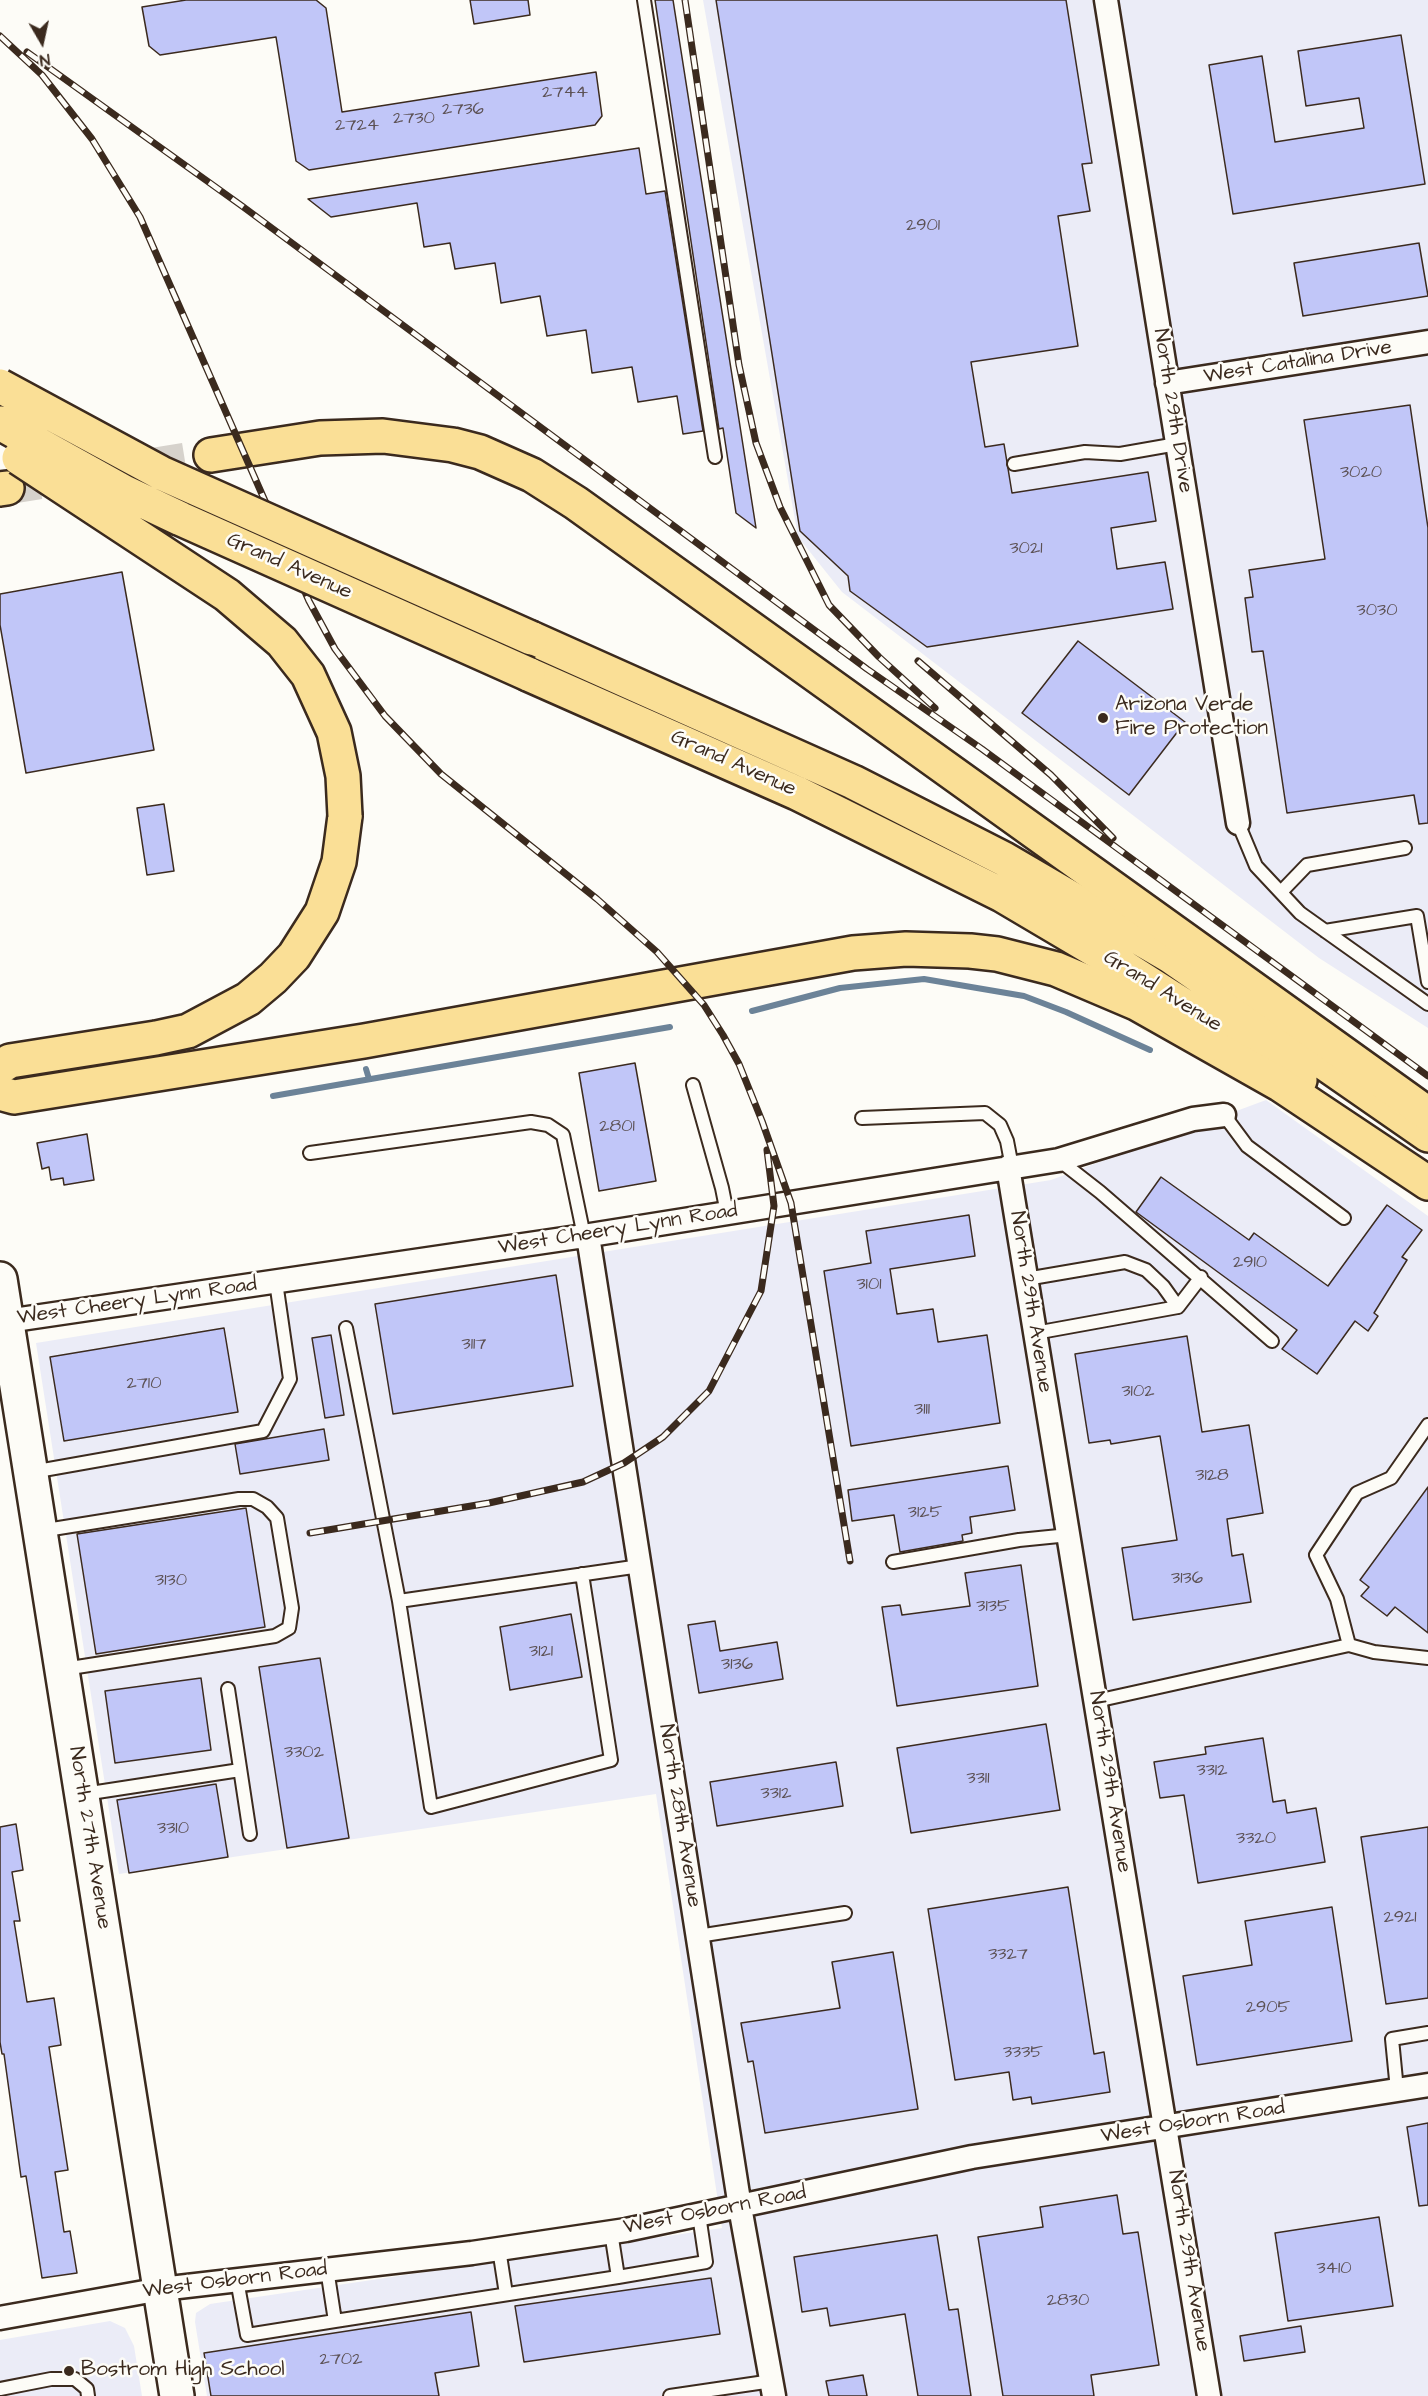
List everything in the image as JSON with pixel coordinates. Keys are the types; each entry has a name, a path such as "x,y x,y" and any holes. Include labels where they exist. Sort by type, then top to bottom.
{"main road":[{"name":"Grand Avenue","path":"0,386 161,473 853,782 1011,863 1170,956 1428,1135"},
{"name":"Grand Avenue","path":"0,423 153,506 797,793 1002,896 1117,963 1294,1076 1428,1175"},
{"path":"211,455 320,438 383,436 453,445 480,452 532,475 596,517 1428,1114"},
{"path":"0,445 227,595 282,642 308,675 330,722 344,776 345,816 339,862 322,912 294,956 248,999 188,1031 10,1061 0,1067"},
{"path":"0,1094 14,1097 364,1041 854,953 906,949 970,951 997,954 1056,969 1136,1003 1223,1050 1281,1085 1428,1182"},
{"name":"North 27th Avenue","path":"0,1279 177,2396"}],"street":[{"name":"North 29th Drive","path":"1106,0 1238,823"},
{"name":"West Catalina Drive","path":"1167,383 1428,342"},
{"name":"West Cheery Lynn Road","path":"7,1321 586,1236 1059,1160 1193,1119 1224,1115"},
{"name":"North 29th Avenue","path":"1010,1167 1026,1279 1209,2396"},
{"name":"North 28th Avenue","path":"586,1236 740,2207 773,2389"},
{"name":"West Osborn Road","path":"0,2318 161,2289 611,2232 972,2157 1428,2085"}],"lane":[{"path":"644,0 715,457"},
{"path":"1014,464 1085,452 1120,454 1177,444"},
{"path":"1238,823 1256,866 1300,914 1428,1004"},
{"path":"1281,892 1307,864 1405,848"},
{"path":"1325,931 1417,916 1428,982"},
{"path":"693,1085 727,1213"},
{"path":"862,1118 985,1113 1000,1125 1007,1141 1010,1167"},
{"path":"1224,1115 1247,1146 1344,1218"},
{"path":"310,1153 531,1122 548,1125 563,1135 586,1236"},
{"path":"1059,1160 1201,1277 1272,1341"},
{"path":"1026,1279 1125,1262 1146,1270 1163,1286 1179,1307"},
{"path":"1035,1333 1179,1307 1201,1277"},
{"path":"31,1472 263,1431 290,1378 276,1282"},
{"path":"346,1328 399,1601 431,1807 610,1760 582,1574"},
{"path":"1348,1645 1336,1599 1316,1555 1357,1493 1391,1478 1428,1425"},
{"path":"40,1531 253,1499 267,1507 277,1518 292,1608 290,1628 275,1636 62,1669"},
{"path":"893,1562 1019,1540 1069,1535"},
{"path":"399,1601 640,1566"},
{"path":"1096,1701 1348,1645 1374,1652 1428,1658"},
{"path":"228,1689 250,1834"},
{"path":"82,1794 240,1770"},
{"path":"698,1936 845,1913"},
{"path":"1397,2090 1392,2038 1428,2033"},
{"path":"237,2280 247,2335 706,2262 699,2215"},
{"path":"611,2232 618,2277"},
{"path":"498,2248 506,2294"},
{"path":"327,2269 335,2321"},
{"path":"0,2389 51,2379 75,2379 87,2389 88,2396"},
{"path":"670,2396 773,2389"}],"shaded area":[{"path":"703,0 1428,0 1428,1028 1319,958 842,592 798,537"},
{"path":"1266,1100 1428,1216 1428,2396 207,2396 195,2322 196,2313 210,2304 722,2228 656,1794 119,1874 36,1343 1051,1180"},
{"name":"Bostrom High School","path":"110,2321 125,2328 134,2346 142,2396 0,2396 0,2340"}],"building":[{"path":"186,0 316,0 326,8 342,112 596,72 602,116 595,125 309,170 296,161 276,37 160,55 149,46 142,7"},
{"path":"470,0 528,0 530,15 474,24"},
{"path":"655,0 673,0 756,528 736,513 723,428 719,429"},
{"path":"716,0 1066,0 1092,163 1082,164 1090,211 1058,216 1078,346 971,362 985,447 1004,444 1012,493 1148,472 1156,521 1111,528 1117,569 1165,562 1173,609 927,647 850,591 848,576 800,531"},
{"path":"1401,35 1425,184 1233,214 1209,65 1262,56 1275,142 1364,128 1359,98 1306,106 1298,51"},
{"path":"639,148 646,194 665,191 703,431 683,434 677,396 638,402 632,367 592,373 586,330 547,336 540,296 501,303 495,263 455,269 450,243 424,247 417,203 331,217 308,199"},
{"path":"1419,243 1428,296 1303,316 1294,263"},
{"path":"1410,405 1428,528 1428,823 1419,824 1414,795 1287,813 1263,651 1252,652 1245,598 1253,597 1249,570 1325,559 1304,420"},
{"path":"122,572 154,750 26,773 0,625 0,594"},
{"name":"Arizona Verde Fire Protection","path":"1078,641 1185,722 1129,795 1022,713"},
{"path":"164,804 174,871 147,875 137,808"},
{"path":"635,1063 656,1181 599,1191 579,1073"},
{"path":"87,1134 94,1180 64,1185 63,1178 51,1180 49,1167 42,1169 37,1143"},
{"path":"1161,1177 1249,1240 1254,1233 1328,1286 1387,1205 1422,1230 1402,1257 1407,1260 1374,1313 1378,1316 1368,1331 1355,1321 1317,1374 1282,1349 1297,1330 1136,1212"},
{"path":"969,1215 975,1256 890,1269 897,1314 933,1309 938,1342 987,1335 1000,1423 851,1446 824,1271 871,1263 866,1231"},
{"path":"556,1275 573,1386 393,1414 375,1304"},
{"path":"224,1328 238,1412 64,1441 50,1357"},
{"path":"331,1335 344,1415 325,1418 312,1338"},
{"path":"1187,1336 1202,1432 1249,1425 1263,1513 1227,1519 1232,1556 1243,1554 1251,1602 1133,1620 1122,1548 1177,1540 1160,1436 1111,1444 1110,1440 1089,1443 1075,1354"},
{"path":"324,1429 329,1460 240,1474 235,1444"},
{"path":"1008,1466 1015,1510 970,1517 972,1533 962,1535 963,1541 900,1552 894,1515 852,1521 848,1490"},
{"path":"1428,1487 1428,1633 1395,1607 1387,1616 1361,1596 1369,1587 1360,1580"},
{"path":"246,1508 265,1627 96,1654 77,1534"},
{"path":"1021,1565 1038,1686 897,1706 882,1607 900,1605 902,1615 970,1606 965,1573"},
{"path":"571,1614 582,1677 510,1690 500,1627"},
{"path":"715,1621 720,1651 777,1642 783,1679 699,1693 688,1625"},
{"path":"320,1658 349,1838 287,1848 259,1667"},
{"path":"201,1678 211,1750 115,1763 105,1691"},
{"path":"1046,1724 1060,1810 911,1833 897,1748"},
{"path":"1263,1738 1273,1802 1285,1800 1287,1813 1316,1808 1325,1862 1198,1883 1184,1795 1160,1798 1154,1762 1206,1754 1205,1747"},
{"path":"836,1762 843,1806 717,1826 710,1782"},
{"path":"216,1784 228,1857 129,1873 117,1800"},
{"path":"16,1824 23,1870 12,1872 20,1921 14,1921 27,2002 54,1998 61,2045 49,2047 68,2170 55,2172 64,2232 70,2231 77,2273 42,2278 26,2176 21,2177 4,2054 2,2054 0,2042 0,1827"},
{"path":"1428,1827 1428,1998 1386,2004 1361,1837"},
{"path":"1068,1887 1094,2054 1104,2052 1110,2092 1032,2104 1031,2097 1013,2100 1009,2072 955,2080 928,1909"},
{"path":"1332,1907 1352,2041 1197,2065 1183,1976 1252,1965 1245,1921"},
{"path":"893,1952 918,2109 765,2133 753,2061 748,2062 741,2023 840,2008 832,1962"},
{"path":"1428,2123 1428,2205 1419,2206 1407,2127"},
{"path":"1117,2195 1123,2234 1138,2232 1159,2365 1091,2375 1094,2396 1003,2396 978,2237 1043,2227 1040,2207"},
{"path":"1379,2217 1393,2306 1288,2321 1275,2233"},
{"path":"937,2235 949,2310 958,2309 971,2396 918,2396 905,2314 830,2326 827,2308 802,2312 794,2257"},
{"path":"711,2278 720,2334 524,2362 515,2306"},
{"path":"471,2312 479,2366 435,2373 439,2396 211,2396 204,2353"},
{"path":"1301,2326 1305,2352 1244,2361 1240,2336"},
{"path":"863,2375 867,2396 829,2396 826,2381"}],"waterway":[{"path":"752,1011 840,988 924,979 1024,996 1066,1012 1150,1050"},
{"path":"273,1096 670,1027"},
{"path":"366,1069 369,1079"}],"tunnel":[{"path":"7,488 211,455"}],"railway":[{"path":"685,0 739,365 756,443 780,507 829,605 879,657 935,708"},
{"path":"0,36 42,75 92,139 140,217 309,601 335,649 385,716 441,774 597,899 657,952 704,1005 723,1035 739,1064 791,1203 850,1561"},
{"path":"27,52 242,206 867,669 982,749 1428,1076"},
{"path":"918,661 1051,775 1113,838"},
{"path":"310,1533 489,1503 583,1482 624,1463 663,1437 709,1391 761,1291 774,1206 767,1150"}],"place":[{"name":"Arizona Verde Fire Protection","path":"1103,718"},
{"name":"Bostrom High School","path":"69,2371"}]}
